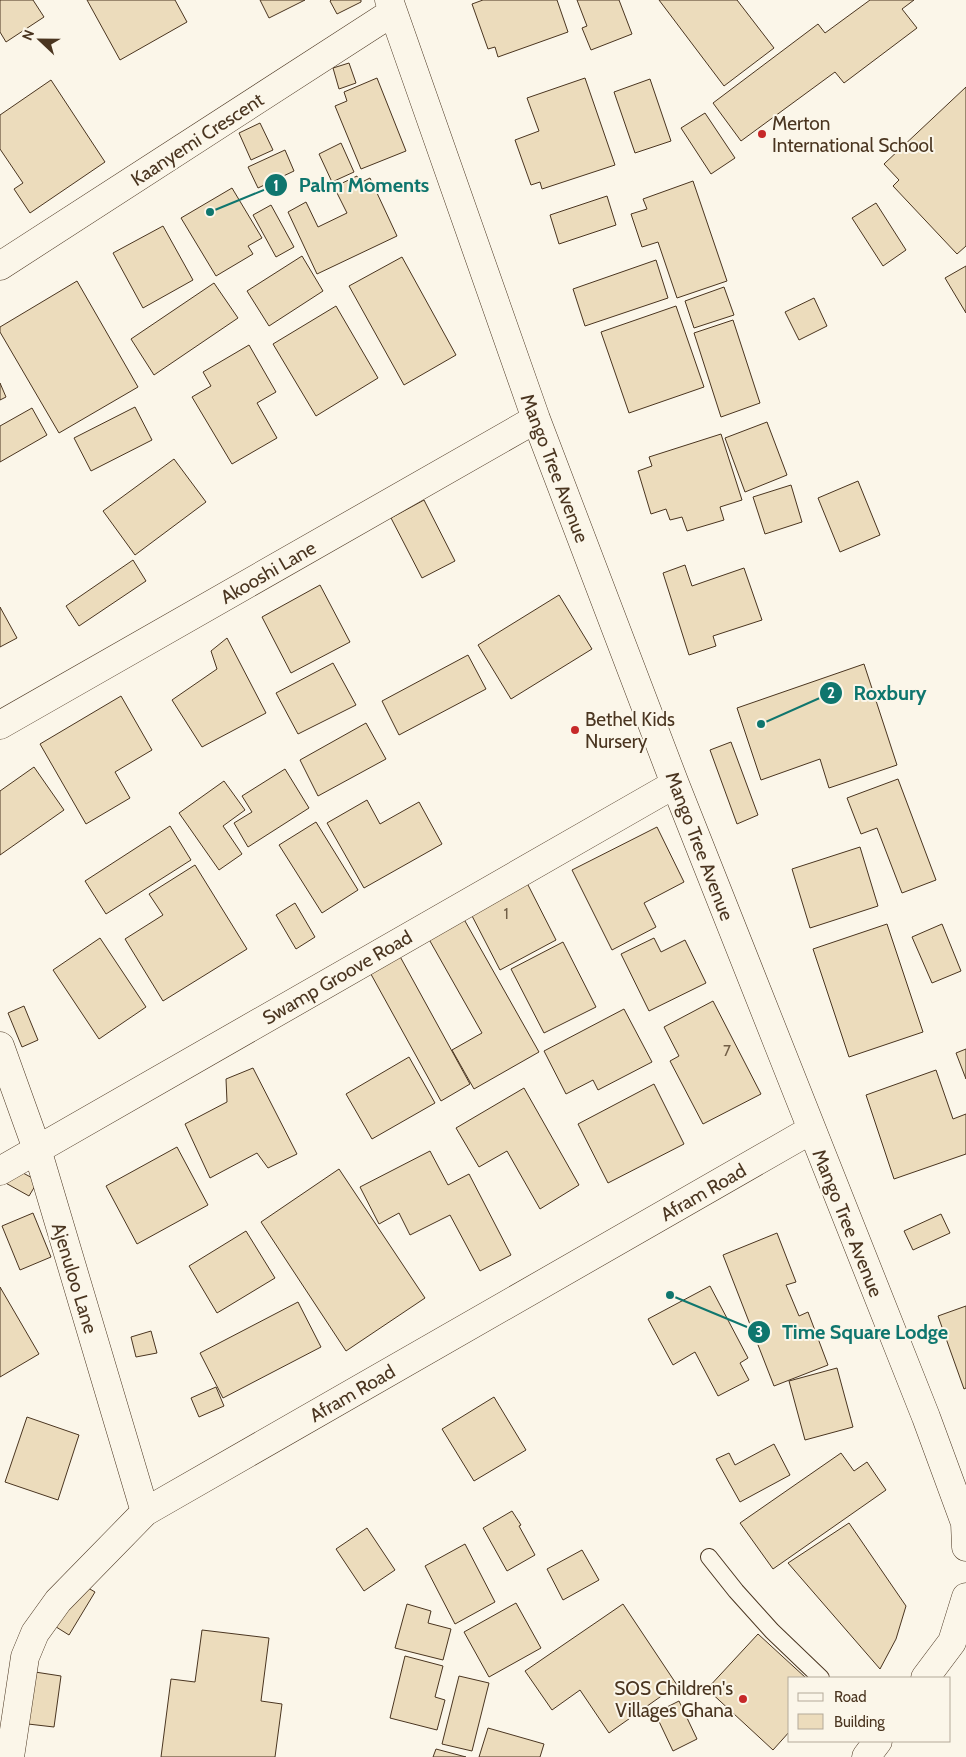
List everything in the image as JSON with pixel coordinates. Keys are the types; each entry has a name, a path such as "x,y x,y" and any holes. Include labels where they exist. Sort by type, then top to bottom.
{"street":[{"name":"Kaanyemi Crescent","path":"0,266 391,6"},
{"name":"Mango Tree Avenue","path":"391,6 536,418 675,784 939,1453 965,1523 966,1547"},
{"name":"Akooshi Lane","path":"0,725 536,418"},
{"name":"Swamp Groove Road","path":"0,1171 675,784"},
{"name":"Ajenuloo Lane","path":"0,1046 37,1149 145,1512"},
{"name":"Afram Road","path":"10,1757 25,1657 35,1633 58,1601 145,1512 811,1130"},
{"path":"926,1677 952,1642 966,1597"}],"lane":[{"path":"709,1557 736,1592 772,1631 820,1677"}],"building":[{"path":"0,0 33,0 44,17 6,42 0,32"},
{"path":"87,0 175,0 187,22 120,60"},
{"path":"260,0 305,0 269,18"},
{"path":"331,0 361,0 361,2 337,14"},
{"path":"483,0 557,0 568,32 498,57 495,47 488,49 472,4"},
{"path":"577,0 619,0 632,34 591,50 582,28 587,26"},
{"path":"659,0 737,0 774,48 724,86"},
{"path":"870,0 914,0 902,9 917,28 844,83 835,72 741,141 713,103 818,24 825,33"},
{"path":"349,63 356,83 339,89 333,68"},
{"path":"377,78 406,151 361,169 335,106 347,101 344,92"},
{"path":"585,78 615,165 542,189 540,182 531,185 515,140 539,131 527,98"},
{"path":"650,79 671,141 635,153 614,92"},
{"path":"51,80 105,162 30,213 14,189 23,183 0,149 0,115"},
{"path":"966,87 966,246 957,254 893,186 899,180 884,164"},
{"path":"705,113 735,158 711,174 681,128"},
{"path":"260,123 273,150 251,160 239,133"},
{"path":"341,143 354,172 332,182 319,154"},
{"path":"285,150 294,171 258,188 248,167"},
{"path":"357,176 360,183 370,178 397,236 317,274 288,212 306,202 318,227 347,213 334,187"},
{"path":"693,181 727,281 677,298 658,242 642,247 631,214 647,209 643,199"},
{"path":"232,188 262,238 248,246 253,254 216,276 181,218"},
{"path":"607,196 616,225 559,244 550,215"},
{"path":"876,203 906,250 883,266 852,218"},
{"path":"271,205 294,247 276,257 253,215"},
{"path":"163,226 193,280 143,308 113,253"},
{"path":"302,256 323,291 269,326 247,291"},
{"path":"402,257 456,355 404,385 349,286"},
{"path":"656,260 668,298 585,326 573,289"},
{"path":"966,266 966,313 945,278"},
{"path":"77,281 138,387 59,433 0,332 0,327"},
{"path":"214,283 238,318 154,375 131,339"},
{"path":"724,287 734,315 694,328 685,301"},
{"path":"814,298 827,326 799,340 785,312"},
{"path":"336,306 378,378 316,416 273,344"},
{"path":"676,306 704,387 629,413 601,332"},
{"path":"733,320 760,403 721,417 694,333"},
{"path":"249,345 276,392 257,403 277,438 232,464 192,397 211,386 203,372"},
{"path":"0,383 6,397 0,400"},
{"path":"135,407 152,440 91,471 74,438"},
{"path":"32,408 47,435 0,462 0,426"},
{"path":"767,422 787,475 745,492 725,438"},
{"path":"721,434 742,500 720,507 724,520 687,531 682,517 670,520 666,509 651,514 638,471 652,466 649,457"},
{"path":"174,459 206,502 135,555 103,511"},
{"path":"858,481 880,535 840,552 818,498"},
{"path":"791,485 802,522 765,534 753,497"},
{"path":"424,500 455,561 422,578 391,518"},
{"path":"133,560 146,581 79,626 66,606"},
{"path":"685,565 692,586 744,568 762,620 713,636 716,646 689,655 663,573"},
{"path":"320,585 350,642 291,673 262,617"},
{"path":"559,595 592,649 511,699 478,645"},
{"path":"0,607 17,638 0,647"},
{"path":"227,638 266,713 202,747 172,700 217,669 211,651"},
{"path":"468,655 486,689 399,735 382,701"},
{"path":"333,663 356,705 298,734 276,693"},
{"path":"864,664 897,765 829,788 820,759 761,780 737,708"},
{"path":"121,696 152,750 115,772 130,798 86,824 40,744"},
{"path":"366,723 386,759 318,796 300,760"},
{"path":"731,742 758,815 737,824 710,750"},
{"path":"34,767 64,810 0,855 0,791"},
{"path":"285,769 309,808 248,847 234,823 252,812 242,796"},
{"path":"898,779 936,880 902,893 877,828 861,834 847,798"},
{"path":"224,781 245,810 223,826 242,854 219,870 179,813"},
{"path":"367,800 380,824 419,802 442,844 364,888 327,823"},
{"path":"316,822 358,890 322,913 279,845"},
{"path":"170,826 191,860 106,914 85,881"},
{"path":"657,827 684,882 644,903 656,927 612,950 572,870"},
{"path":"860,847 878,906 810,928 792,869"},
{"path":"195,865 247,949 163,1001 125,939 163,915 149,894"},
{"path":"527,883 556,940 500,970 470,912"},
{"path":"295,903 315,937 296,949 276,915"},
{"path":"461,914 539,1052 474,1089 452,1050 482,1033 426,934"},
{"path":"887,924 923,1032 849,1057 813,949"},
{"path":"942,924 961,971 932,983 912,937"},
{"path":"100,938 146,1007 99,1039 53,970"},
{"path":"654,938 661,952 685,940 706,983 649,1011 621,954"},
{"path":"563,942 596,1007 544,1033 511,969"},
{"path":"397,951 470,1084 441,1101 367,967"},
{"path":"713,1001 761,1094 703,1124 670,1061 679,1056 664,1027"},
{"path":"24,1006 38,1040 22,1047 8,1013"},
{"path":"624,1009 652,1062 598,1090 593,1080 566,1094 544,1051"},
{"path":"966,1049 966,1079 956,1053"},
{"path":"409,1057 435,1103 372,1139 346,1094"},
{"path":"253,1068 297,1154 268,1168 257,1153 210,1178 185,1124 227,1102 226,1079"},
{"path":"936,1070 953,1119 966,1114 966,1154 894,1179 866,1095"},
{"path":"654,1084 684,1144 608,1183 578,1124"},
{"path":"524,1088 579,1185 540,1209 507,1151 479,1167 456,1128"},
{"path":"177,1147 208,1205 137,1244 106,1186"},
{"path":"430,1151 448,1185 469,1174 511,1255 480,1271 450,1215 410,1235 399,1213 379,1224 360,1187"},
{"path":"10,1166 38,1181 29,1196 2,1181"},
{"path":"339,1169 425,1298 346,1351 261,1222"},
{"path":"33,1213 51,1257 20,1270 2,1226"},
{"path":"941,1214 950,1233 913,1250 904,1231"},
{"path":"246,1231 275,1278 217,1313 189,1266"},
{"path":"777,1233 796,1282 786,1285 799,1316 808,1312 828,1365 774,1386 723,1255"},
{"path":"710,1286 748,1358 740,1363 749,1380 718,1396 695,1352 673,1365 648,1319"},
{"path":"0,1287 39,1354 0,1377"},
{"path":"298,1302 321,1347 223,1398 200,1353"},
{"path":"966,1306 966,1388 964,1389 938,1316"},
{"path":"151,1331 157,1353 136,1357 131,1337"},
{"path":"837,1368 853,1427 805,1440 789,1381"},
{"path":"216,1387 224,1406 199,1417 191,1398"},
{"path":"494,1397 526,1450 474,1481 442,1429"},
{"path":"27,1417 79,1435 58,1500 5,1482"},
{"path":"774,1444 790,1475 740,1502 716,1459 729,1453 735,1465"},
{"path":"841,1453 854,1471 867,1462 886,1490 773,1569 740,1523"},
{"path":"512,1511 535,1555 507,1571 483,1528"},
{"path":"849,1523 906,1606 896,1639 880,1669 788,1563"},
{"path":"367,1528 395,1570 364,1591 336,1549"},
{"path":"465,1544 495,1602 455,1624 425,1566"},
{"path":"582,1550 599,1580 563,1600 547,1569"},
{"path":"78,1582 95,1592 69,1635 53,1625"},
{"path":"516,1603 541,1648 489,1677 464,1632"},
{"path":"407,1604 431,1611 428,1623 451,1629 443,1660 395,1648"},
{"path":"623,1604 677,1685 609,1733 580,1690 552,1710 525,1671"},
{"path":"202,1630 269,1638 261,1701 282,1704 275,1757 161,1757 171,1679 195,1682"},
{"path":"758,1634 805,1677 788,1677 788,1733 773,1750 707,1689"},
{"path":"405,1656 443,1666 435,1697 445,1700 437,1730 390,1718"},
{"path":"35,1672 61,1676 54,1727 28,1724"},
{"path":"459,1676 489,1683 472,1751 442,1744"},
{"path":"679,1701 697,1739 673,1751 655,1713"},
{"path":"488,1728 544,1744 540,1757 479,1757"},
{"path":"436,1749 466,1757 433,1757"}],"place":[{"name":"Merton International School","path":"762,134"},
{"name":"Palm Moments","path":"210,212"},
{"name":"Roxbury","path":"761,724"},
{"name":"Bethel Kids Nursery","path":"575,730"},
{"name":"Time Square Lodge","path":"670,1295"},
{"name":"SOS Children's Villages Ghana","path":"743,1699"}]}
